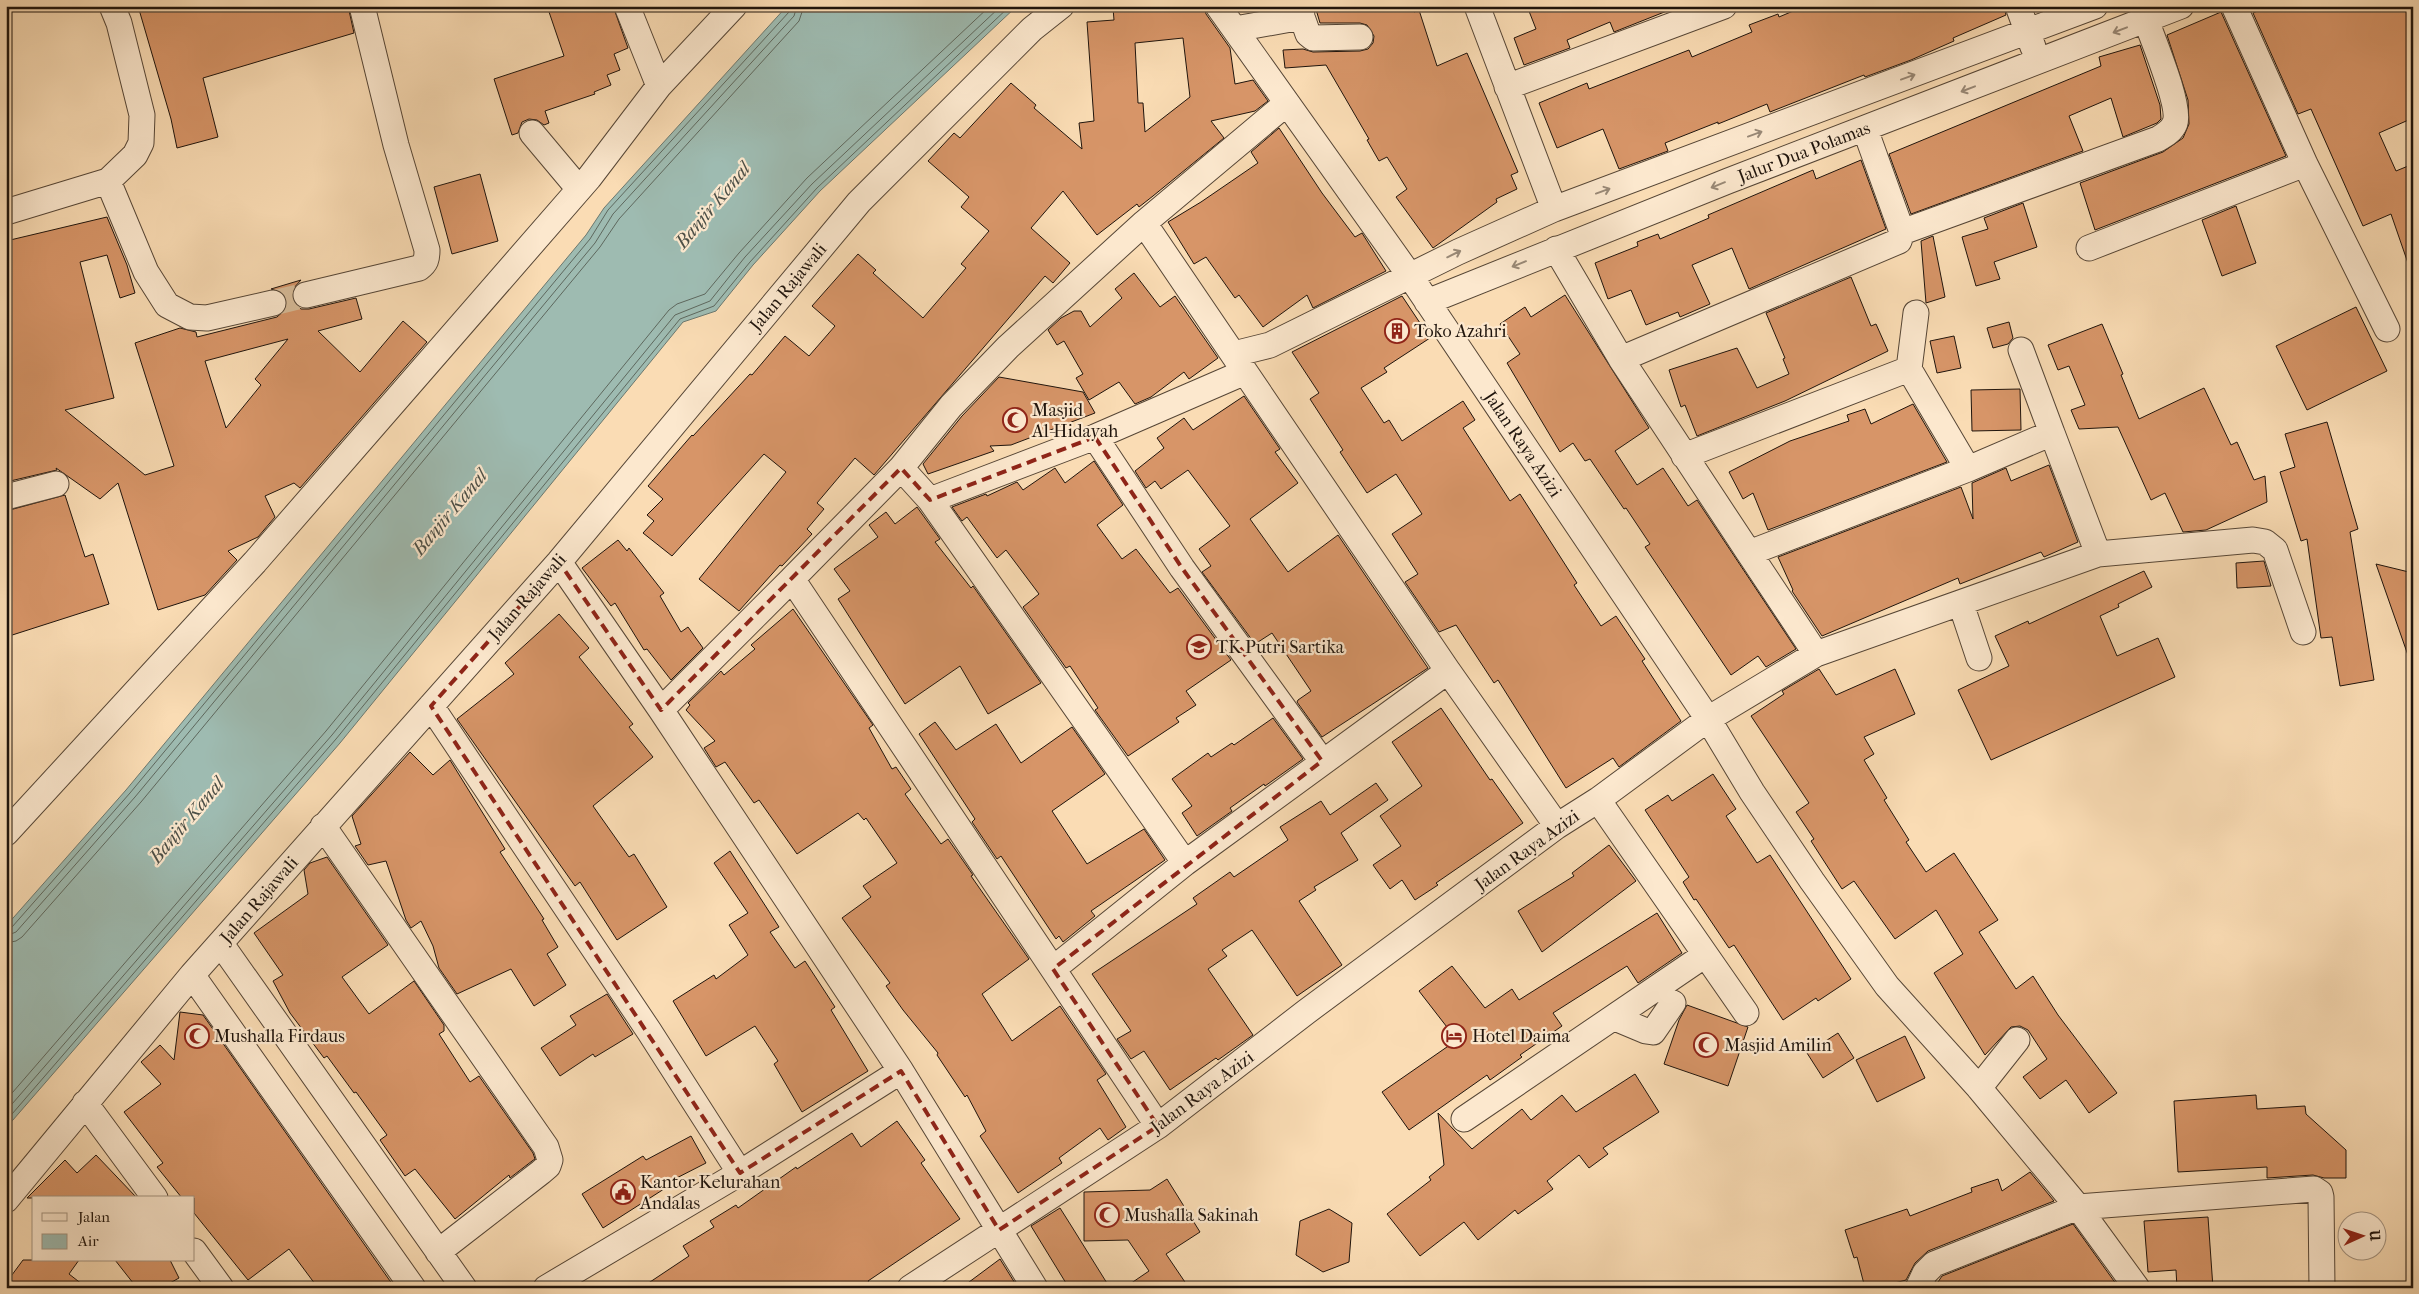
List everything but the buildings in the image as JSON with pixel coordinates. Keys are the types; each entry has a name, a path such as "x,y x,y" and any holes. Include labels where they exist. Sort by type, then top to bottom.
{"street":[{"path":"6,212 108,181 135,155 141,143 143,130 142,116 112,6"},
{"path":"306,295 419,268 425,263 427,258 427,250 396,145 362,6"},
{"path":"627,6 659,86"},
{"path":"6,833 255,562 579,189 659,86 734,6"},
{"name":"Jalan Rajawali","path":"6,1200 192,975 559,562 859,202 1032,30 1061,6"},
{"name":"Jalan Raya Azizi","path":"910,1288 1158,1126 1306,1012 1557,826 1598,800 1708,719 1428,302 1218,6"},
{"path":"1477,6 1554,209"},
{"path":"1507,87 1724,6"},
{"path":"2018,6 2029,33 2037,61"},
{"name":"Jalur Dua Polamas","path":"930,500 1095,437 1239,363 1270,345 1410,276 1554,209 2029,33 2095,6"},
{"name":"Jalur Dua Polamas","path":"1428,302 1556,249 2182,6"},
{"path":"2234,6 2306,164 2387,329"},
{"path":"1235,29 1301,12 1308,34 1313,38 1360,37"},
{"path":"1902,232 2158,139 2167,134 2175,122 2176,113 2173,98 2146,20"},
{"path":"661,710 901,468 951,406 1008,347 1144,223 1287,103"},
{"path":"1621,358 1891,246 1899,241 1902,232 1866,129"},
{"path":"532,133 579,189"},
{"path":"2089,248 2306,164"},
{"path":"108,181 146,272 167,304 190,317 207,318 274,303"},
{"path":"1144,223 1448,671 1557,826"},
{"path":"1556,249 1621,358 1816,654"},
{"path":"1916,313 1909,369 1968,469"},
{"path":"2021,350 2098,554"},
{"path":"1684,456 1909,369"},
{"path":"1749,554 1968,469 2052,434"},
{"path":"1095,437 1182,568 1322,761"},
{"path":"901,468 930,500 1185,863"},
{"path":"6,497 56,484"},
{"path":"2137,1288 2078,1206 1979,1088 1887,986 1812,881 1752,792 1708,719 1816,654 2098,554 2180,545 2253,540 2265,542 2275,550 2302,632"},
{"path":"559,562 661,710 901,1071 1034,1288"},
{"path":"792,579 1158,1126"},
{"path":"1961,604 1979,658"},
{"path":"1053,969 1185,863 1322,761 1448,671"},
{"path":"431,706 649,1032 740,1173"},
{"path":"1598,800 1746,1013"},
{"path":"323,826 546,1147 549,1154 548,1166 438,1252"},
{"path":"221,944 464,1288"},
{"path":"1464,1119 1705,955"},
{"path":"192,975 412,1288"},
{"path":"1615,1018 1653,1032 1673,1003"},
{"path":"1979,1088 2017,1040"},
{"path":"546,1288 740,1173 901,1071"},
{"path":"85,1103 154,1196"},
{"path":"330,1170 363,1146"},
{"path":"1918,1288 1925,1273 1934,1264 2078,1206 2314,1190 2321,1197 2322,1288"},
{"path":"195,1252 221,1288"}],"highlighted area":[{"path":"1095,437 1182,568 1322,761 1053,969 1158,1126 999,1230 901,1071 740,1173 431,706 559,562 661,710 901,468 930,500"}],"water":[{"name":"Banjir Kanal","path":"787,6 1017,6 820,191 753,265 716,311 683,322 340,743 6,1128 6,926 126,790 586,235 604,208"}],"tunnel":[{"path":"273,303 306,295"}],"place":[{"name":"Toko Azahri","path":"1397,331"},
{"name":"Masjid Al-Hidayah","path":"1015,420"},
{"name":"TK Putri Sartika","path":"1199,647"},
{"name":"Mushalla Firdaus","path":"197,1036"},
{"name":"Hotel Daima","path":"1454,1036"},
{"name":"Masjid Amilin","path":"1706,1045"},
{"name":"Kantor Kelurahan Andalas","path":"623,1192"},
{"name":"Mushalla Sakinah","path":"1107,1215"}]}
